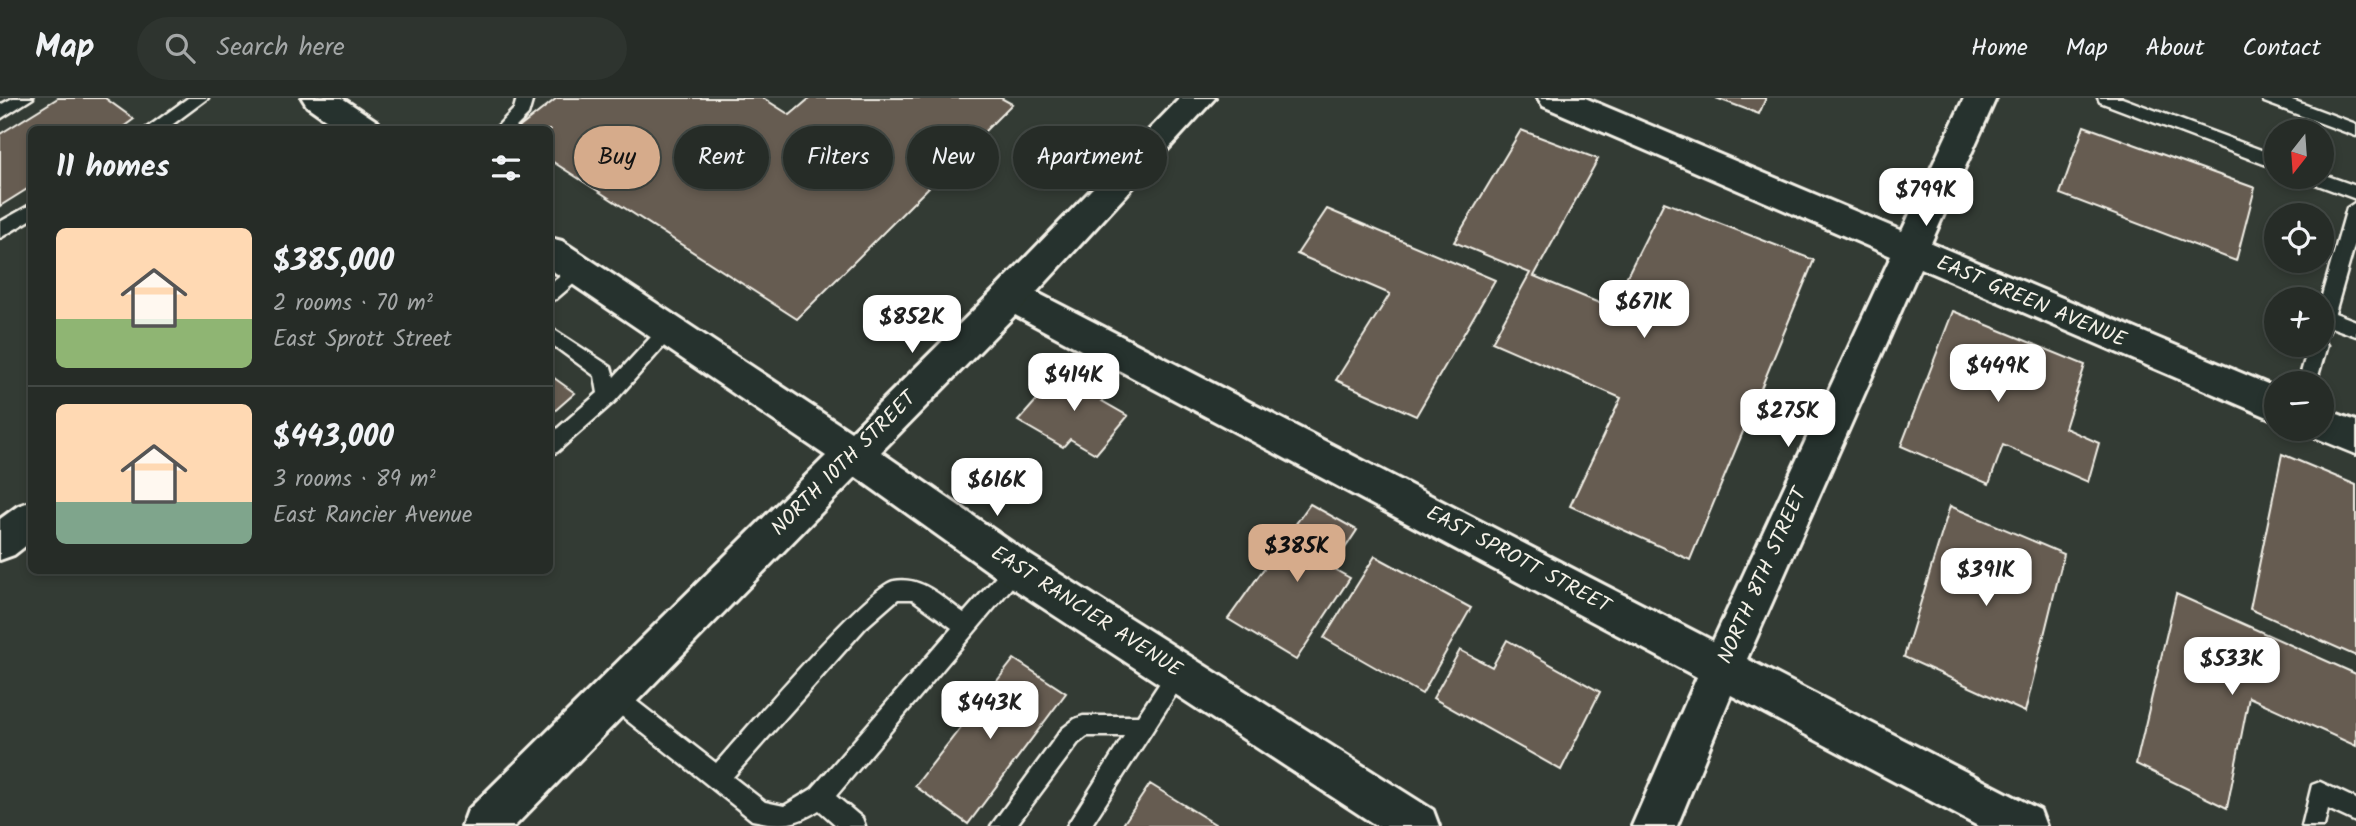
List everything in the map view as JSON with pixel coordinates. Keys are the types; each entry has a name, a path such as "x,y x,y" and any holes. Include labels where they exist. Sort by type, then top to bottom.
{"street":[{"path":"318,98 360,126"},
{"name":"NORTH 10TH STREET","path":"484,826 1011,296 1199,98"},
{"name":"EAST GREEN AVENUE","path":"1554,98 1911,252 2264,400"},
{"name":"NORTH 8TH STREET","path":"1654,826 1722,667 1980,98"},
{"name":"EAST RANCIER AVENUE","path":"559,272 669,329 1016,568 1417,826"},
{"name":"EAST SPROTT STREET","path":"1011,296 2024,826"},
{"path":"2334,429 2356,438"},
{"path":"0,542 28,521"}],"lane":[{"path":"0,113 25,98"},
{"path":"158,126 200,98"},
{"path":"506,126 522,111 525,98"},
{"path":"2106,98 2264,158"},
{"path":"2270,98 2356,130"},
{"path":"2334,185 2356,193"},
{"path":"2334,287 2356,208"},
{"path":"0,231 28,213"},
{"path":"2334,324 2356,329"},
{"path":"553,443 608,396 669,329"},
{"path":"553,336 604,372 608,396"},
{"path":"613,696 760,812 786,818 820,797 1016,568"},
{"path":"718,778 859,620 894,590 915,590 967,626"},
{"path":"1078,826 1178,673"},
{"path":"1002,826 1070,736 1083,726 1143,726"},
{"path":"2313,826 2319,793 2356,811"},
{"path":"820,797 854,826"}],"building":[{"path":"58,98 105,98 134,119 124,126 28,126 28,188 0,206 0,134"},
{"path":"557,98 763,98 790,115 810,98 1001,98 1012,104 990,126 907,126 907,189 927,189 797,319 595,189 660,189 660,126 574,126 574,175 553,162 553,126 521,126"},
{"path":"1716,98 1766,98 1759,114"},
{"path":"2084,126 2255,188 2236,261 2060,194"},
{"path":"1521,130 1598,159 1534,276 1611,308 1664,202 1814,260 1690,560 1570,506 1621,398 1492,342 1530,273 1454,242"},
{"path":"1327,209 1495,280 1416,416 1336,380 1390,294 1297,254"},
{"path":"1953,311 2085,365 2065,428 2099,443 2088,482 2003,445 1989,484 1901,446"},
{"path":"1066,367 1110,392 1102,401 1128,416 1096,454 1070,439 1063,447 1018,421"},
{"path":"553,377 575,393 553,412"},
{"path":"2282,454 2356,485 2356,656 2250,609"},
{"path":"1310,504 1357,530 1332,568 1350,578 1296,660 1228,619"},
{"path":"1950,506 2064,554 2025,712 1904,657"},
{"path":"1375,556 1471,608 1422,694 1324,638"},
{"path":"2176,594 2356,674 2356,746 2249,697 2227,808 2136,764"},
{"path":"1507,640 1600,692 1561,770 1433,698 1460,650 1492,667"},
{"path":"1014,659 1066,693 968,824 915,786"},
{"path":"1150,784 1218,826 1122,826"}]}
